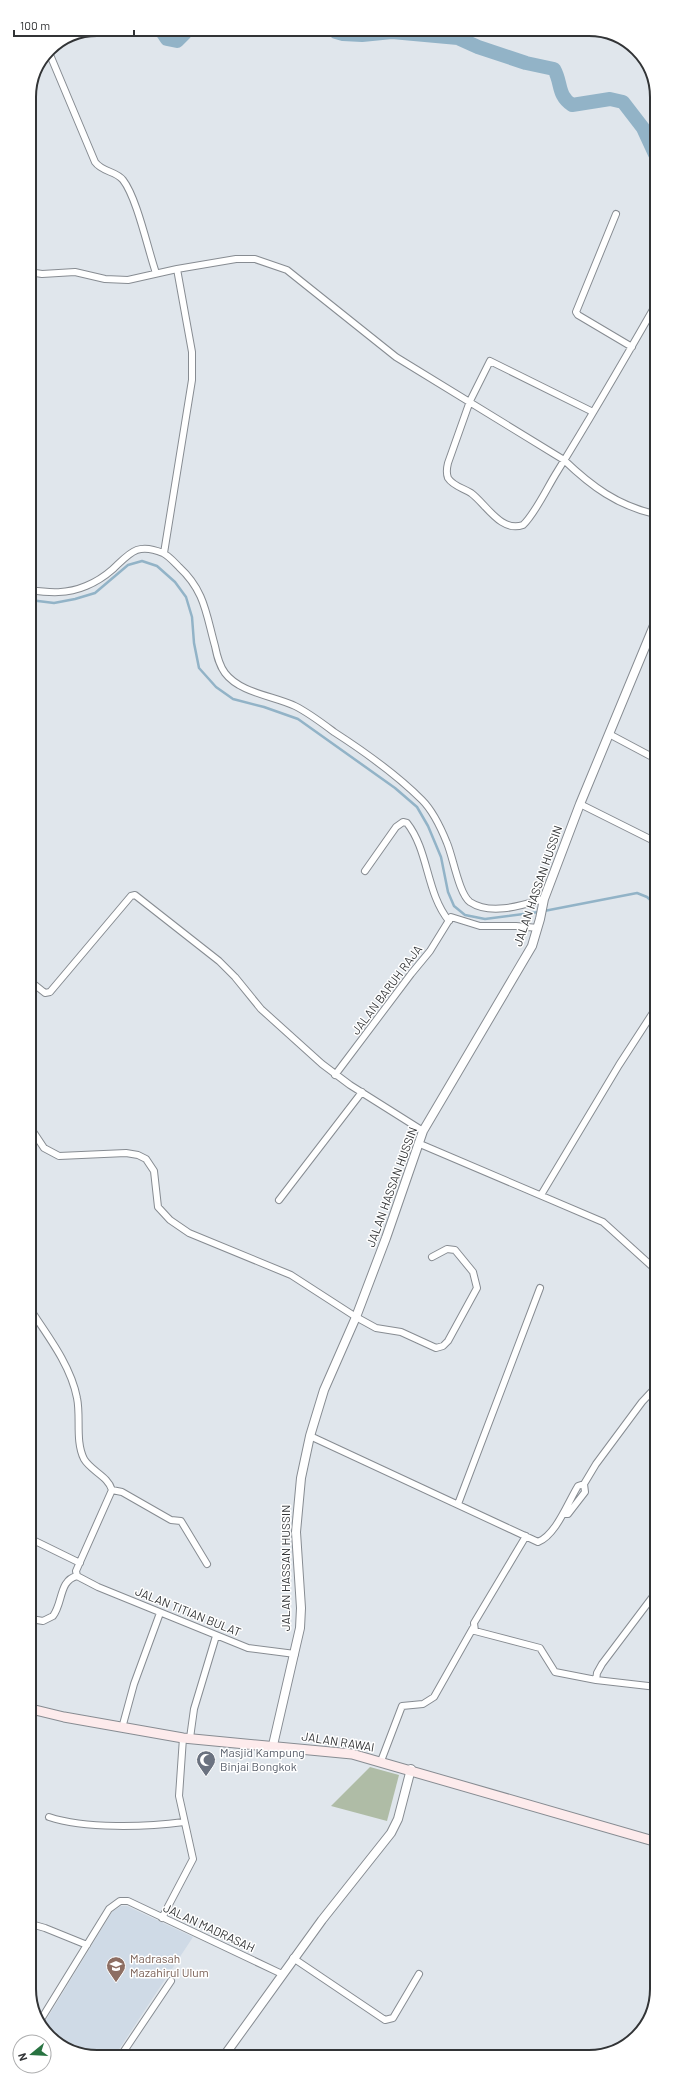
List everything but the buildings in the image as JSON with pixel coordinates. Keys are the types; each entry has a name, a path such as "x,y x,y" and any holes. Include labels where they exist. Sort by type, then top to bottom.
{"main road":[{"name":"JALAN RAWAI","path":"36,1710 122,1728 187,1738 273,1745 352,1754 411,1769 650,1840"}],"street":[{"path":"51,57 96,162 101,168 120,177 130,192 156,273"},
{"path":"616,214 576,312 578,315 632,347"},
{"path":"36,273 75,272 117,281 236,259 255,260 280,267 287,270 396,357 435,383 470,401 564,460 584,480 606,495 627,506 650,513"},
{"path":"164,553 192,380 192,352 177,269"},
{"path":"593,412 493,361 488,363 470,401 448,462 447,474 453,484 471,493 486,510 498,519 516,527 523,525 564,460 593,412 632,347 650,315"},
{"path":"36,591 48,593 68,591 86,586 101,578 131,552 145,549 164,553 191,578 200,593 219,662 225,673 242,686 296,707 367,754 422,800 433,813 447,843 463,890 470,902 480,906 500,908 543,902"},
{"name":"JALAN HASSAN HUSSIN","path":"273,1745 299,1638 301,1608 297,1515 300,1478 310,1436 331,1372 356,1317 420,1144 423,1131 532,946 538,928 543,902 580,804 650,635"},
{"path":"609,734 650,756"},
{"path":"580,804 650,839"},
{"path":"365,871 396,827 403,822 407,823 420,850 440,910 451,919 480,926 516,926 538,928"},
{"path":"36,986 46,993 50,992 132,895 137,896 219,961 235,977 261,1009 335,1075 423,1131"},
{"name":"JALAN BARUH RAJA","path":"335,1075 430,951 451,919"},
{"path":"541,1195 619,1065 650,1017"},
{"path":"279,1200 362,1092"},
{"path":"36,1136 44,1148 60,1156 126,1153 138,1155 146,1159 154,1171 158,1207 170,1220 189,1233 291,1275 356,1317 376,1328 406,1333 436,1348 443,1346 448,1341 475,1293 476,1283 473,1272 451,1248 443,1250 432,1258"},
{"path":"420,1144 603,1222 650,1265"},
{"path":"458,1504 540,1288"},
{"path":"36,1318 52,1342 74,1387 79,1408 80,1445 84,1459 109,1484 112,1490"},
{"path":"310,1436 540,1542 548,1535 564,1514 568,1514 585,1492 584,1484 596,1464 650,1393"},
{"path":"36,1620 43,1621 53,1616 66,1582 71,1577 77,1576 76,1571 112,1490"},
{"path":"112,1490 122,1492 171,1520 181,1521 207,1564"},
{"path":"381,1761 402,1706 423,1704 434,1697 526,1536"},
{"path":"36,1541 80,1563"},
{"name":"JALAN TITIAN BULAT","path":"77,1576 98,1587 248,1648 295,1654"},
{"path":"596,1680 597,1673 602,1664 650,1599"},
{"path":"122,1728 134,1684 160,1613"},
{"path":"474,1626 477,1632 540,1648 554,1672 596,1680 650,1686"},
{"path":"162,1918 192,1859 179,1796 187,1738 216,1636"},
{"path":"228,2050 293,1958 391,1833 398,1819 411,1769"},
{"path":"49,1817 65,1822 152,1826 184,1822"},
{"name":"JALAN MADRASAH","path":"87,1944 109,1909 120,1901 128,1902 282,1974"},
{"path":"36,1925 87,1944 43,2016"},
{"path":"293,1958 385,2020 393,2018 419,1974"},
{"path":"125,2050 171,1981"}],"shaded area":[{"name":"Madrasah Mazahirul Ulum","path":"121,1906 127,1906 193,1937 119,2050 93,2050 74,2045 63,2040 57,2035 45,2021 112,1912"}],"green space":[{"path":"370,1767 399,1775 387,1821 331,1806"}],"waterway":[{"path":"165,36 167,39 177,41 182,36"},
{"path":"436,36 458,38 478,47 526,63 554,69 562,93 567,101 572,105 610,99 623,102 643,128 650,143"},
{"path":"36,601 54,603 75,599 95,593 128,565 142,561 157,566 175,582 186,597 192,617 194,643 199,668 216,687 233,699 264,707 298,719 395,788 417,807 428,826 441,857 448,892 454,906 465,915 485,919 539,912"},
{"path":"544,911 637,893 650,900"}],"place":[{"name":"Masjid Kampung Binjai Bongkok","path":"206,1777"},
{"name":"Madrasah Mazahirul Ulum","path":"116,1983"}]}
